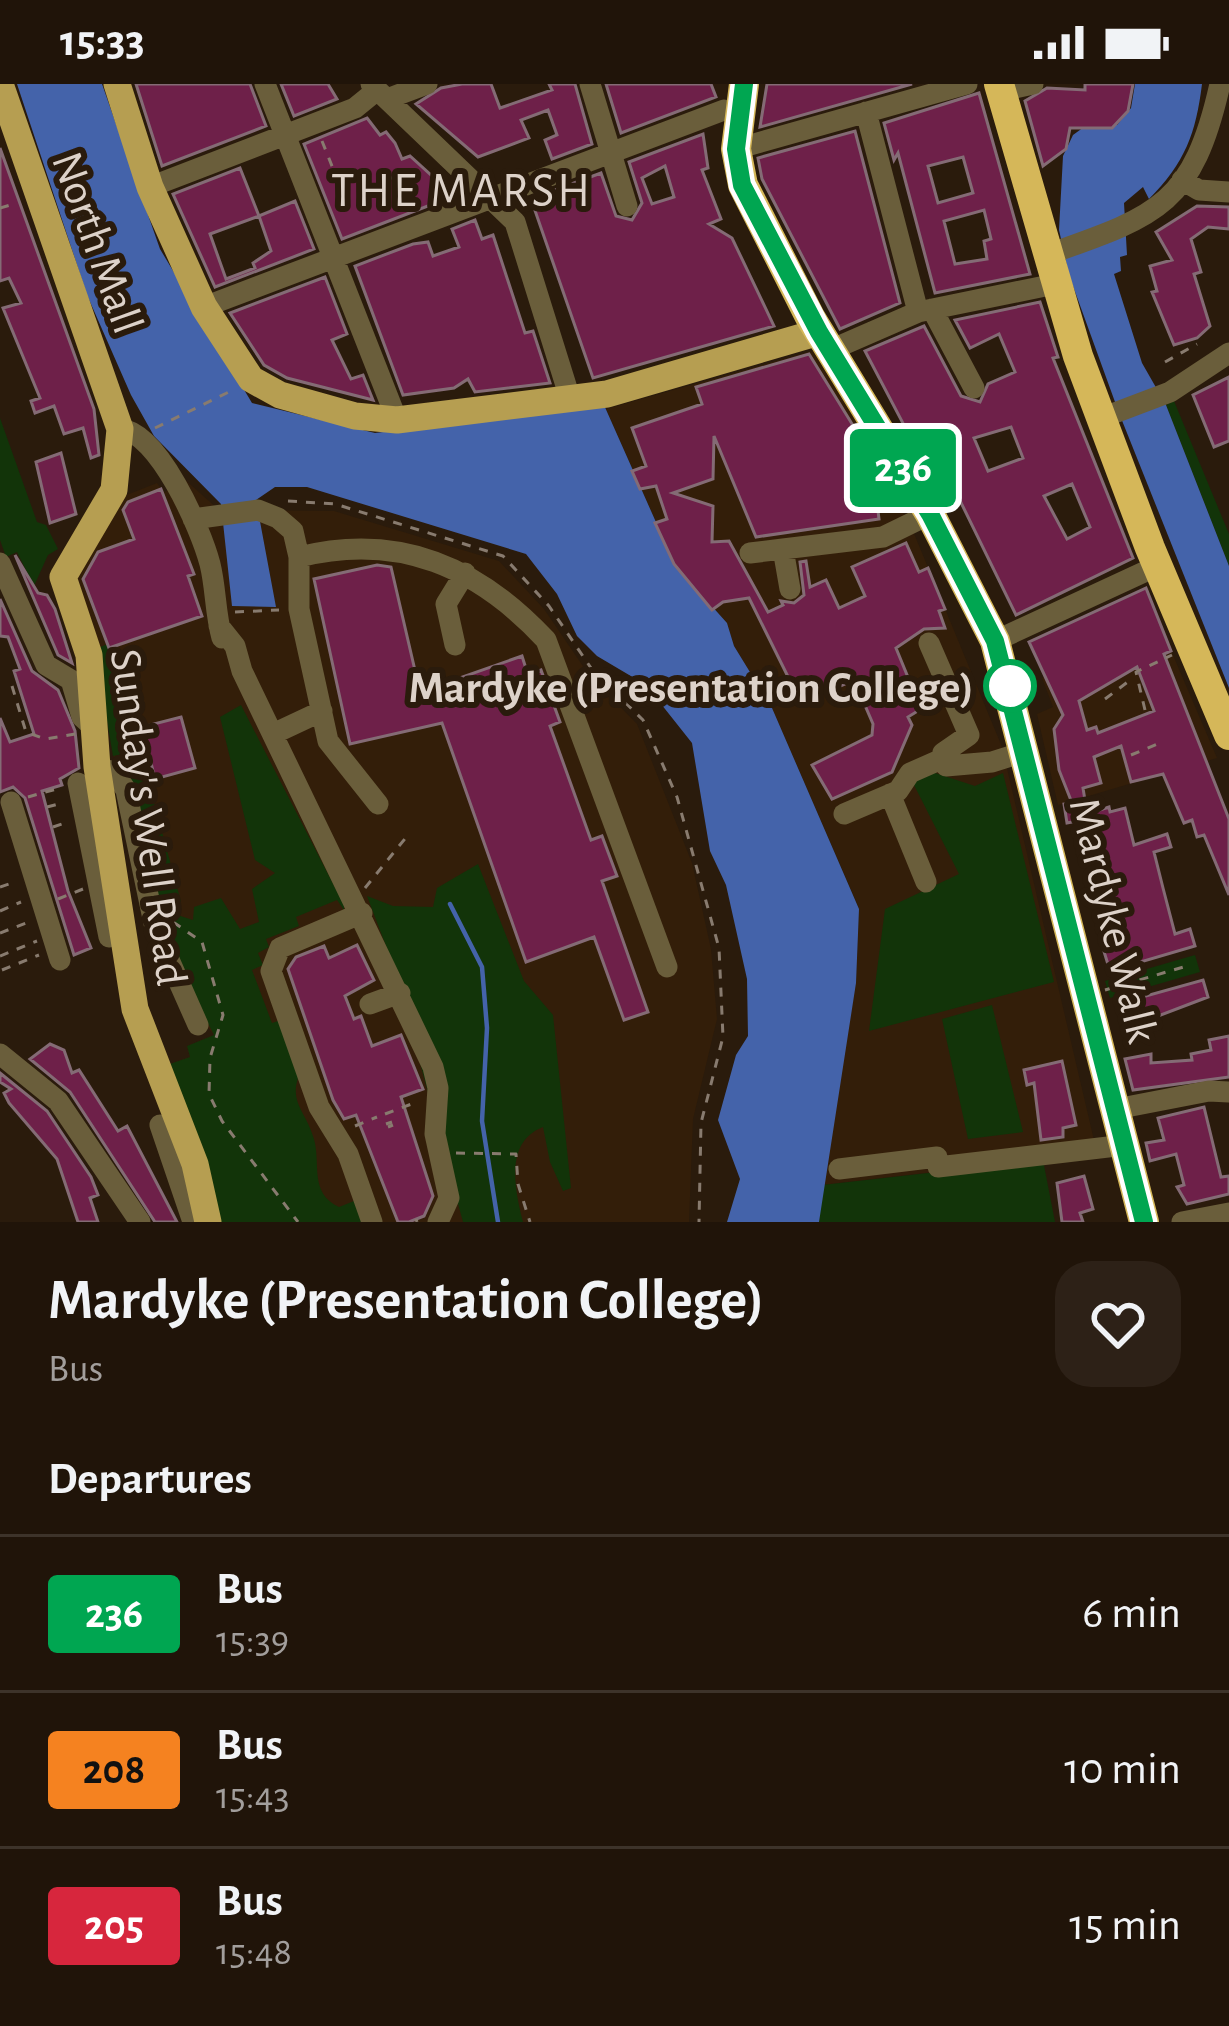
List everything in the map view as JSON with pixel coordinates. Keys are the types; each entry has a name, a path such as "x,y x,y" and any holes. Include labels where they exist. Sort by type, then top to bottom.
{"highway":[{"path":"1000,87 1157,566 1220,677 1229,735"},
{"path":"736,149 742,98"},
{"name":"Mardyke Walk","path":"736,149 742,185 826,341 930,514 995,641 1027,751 1144,1222"}],"main road":[{"path":"117,84 150,187 205,307 251,380 264,389 355,416 397,420 669,380 826,341"},
{"name":"North Mall","path":"2,97 120,429"},
{"name":"Sunday's Well Road","path":"120,429 114,490 63,577 89,655 88,775 135,1009 195,1164 208,1222"}],"street":[{"path":"265,84 397,420"},
{"path":"150,187 287,136 362,104 378,91 428,84"},
{"path":"590,84 627,206"},
{"path":"1000,87 1033,84"},
{"path":"826,341 1056,262 1132,225 1182,180 1210,130 1220,84"},
{"path":"736,149 952,86"},
{"path":"378,91 493,196 524,238 568,395"},
{"path":"205,307 724,110 742,98"},
{"path":"866,112 925,310 974,388"},
{"path":"1182,180 1199,190 1229,192"},
{"path":"1111,415 1170,392 1220,359"},
{"path":"120,429 141,435 193,518 210,563 216,620 358,905 437,1078 435,1134 449,1198 424,1221"},
{"path":"193,518 257,510 278,518 292,531 299,557 299,609 335,755 378,804"},
{"path":"750,553 883,537 930,514"},
{"path":"299,557 367,545 465,573 508,599 546,640 667,967"},
{"path":"783,549 790,589"},
{"path":"0,563 46,665 71,680 88,729"},
{"path":"995,641 1157,566"},
{"path":"455,645 446,604 465,573"},
{"path":"844,814 890,794 910,773 944,758 954,741 969,735 928,643"},
{"path":"273,734 322,711"},
{"path":"944,758 946,766 992,762 1027,751"},
{"path":"109,937 96,883 88,775 114,772 126,790 155,928 198,1024"},
{"path":"890,794 926,882"},
{"path":"11,802 48,927"},
{"path":"358,905 280,948 271,963 319,1107 338,1135 372,1222"},
{"path":"370,1004 400,993"},
{"path":"0,1054 58,1101 140,1222"},
{"path":"1116,1109 1209,1091 1229,1092"},
{"path":"160,1125 193,1222"},
{"path":"839,1169 937,1157 938,1167 1124,1145"},
{"path":"1182,1222 1229,1213"}],"path":[{"path":"318,129 338,181"},
{"path":"384,181 421,166"},
{"path":"0,208 25,201"},
{"path":"1165,362 1197,344"},
{"path":"150,430 239,388"},
{"path":"216,620 299,609"},
{"path":"1105,699 1140,668 1179,652"},
{"path":"1135,677 1145,710"},
{"path":"12,686 26,732 45,739 88,729"},
{"path":"1131,755 1160,743"},
{"path":"11,802 88,775"},
{"path":"358,905 408,835"},
{"path":"2,970 96,883"},
{"path":"0,910 48,927"},
{"path":"166,917 202,942 224,1015 210,1058 209,1094 222,1120 298,1222"},
{"path":"0,933 48,927"},
{"path":"0,956 48,927"},
{"path":"1104,990 1187,966"},
{"path":"385,1114 435,1099"},
{"path":"338,1135 377,1117"},
{"path":"471,1152 516,1154 518,1184 530,1222"}],"shaded area":[{"path":"819,349 915,536 1002,747 1097,1153 822,1185 856,983 859,908 772,708 734,646 727,623 675,565 606,409"},
{"path":"182,477 219,510 334,511 499,561 544,609 589,675 637,724 692,863 711,949 717,1019 693,1119 689,1222 217,1222 164,1066 190,1057 187,1046 214,1035 199,1016 116,768 97,654 71,582 119,498 157,483 164,493"},
{"path":"1149,599 1217,758 1058,805 1037,714 1053,707 1042,678 1112,645"}],"green space":[{"path":"1174,401 1229,534 1229,566 1166,405"},
{"path":"0,418 37,522 46,525 58,549 48,555 34,586 17,552 6,557 0,540"},
{"path":"113,642 120,686 134,684 121,691 125,713 138,711 149,784 181,902 171,913 193,920 194,907 221,898 240,929 259,922 252,889 275,873 255,860 220,717 241,705 344,905 344,910 337,900 296,917 299,926 266,939 269,947 258,953 263,965 252,970 272,1023 284,1019 302,1068 296,1097 314,1139 323,1194 339,1207 354,1201 362,1222 217,1222 164,1066 190,1057 187,1046 214,1035 157,922 116,768 127,764 125,754 113,756 95,649"},
{"path":"929,771 975,786 1003,773 1054,982 869,1031 885,909 959,874 912,781"},
{"path":"478,864 524,981 553,1015 571,1188 563,1191 550,1162 543,1127 531,1134 522,1144 515,1168 523,1222 463,1222 394,967 367,896 393,906 433,907 437,888"},
{"path":"1195,955 1200,972 1110,998 1105,981"},
{"path":"992,1005 1023,1132 968,1139 942,1019"},
{"path":"1043,1160 1055,1222 819,1222 822,1185"}],"water":[{"path":"17,84 102,84 160,249 252,403 375,433 604,405 675,565 727,623 734,646 772,708 859,909 856,983 819,1222 727,1222 740,1179 718,1120 736,1055 748,1036 747,979 726,885 710,851 692,743 646,685 597,656 577,636 557,594 526,554 307,487 275,487 256,500 276,607 232,606 221,504 154,436 131,395 87,295"},
{"path":"1135,84 1202,84 1192,132 1172,173 1149,199 1143,187 1124,203 1127,255 1120,257 1121,271 1114,274 1142,363 1166,405 1229,566 1229,688 1119,413 1069,275 1059,230 1063,156 1073,135 1084,127 1117,125 1131,108"}],"building":[{"path":"136,84 250,84 266,126 162,166"},
{"path":"281,84 328,84 337,99 294,116"},
{"path":"491,84 500,108 552,90 549,84 575,84 592,144 552,159 545,140 557,135 548,110 521,120 529,138 478,157 416,104 441,88"},
{"path":"606,84 711,84 716,97 621,133"},
{"path":"767,84 912,84 760,127"},
{"path":"1085,84 1133,84 1128,111 1112,128 1070,128 1066,149 1043,166 1025,101 1047,88 1085,90"},
{"path":"979,93 1030,274 935,293 898,153 894,160 884,123","holes":["963,157 973,193 938,203 928,166","984,210 991,239 984,241 987,259 955,264 944,221"]},
{"path":"367,118 380,135 386,132 402,159 410,156 454,196 342,239 304,144"},
{"path":"855,131 900,303 840,329 762,179 758,158"},
{"path":"703,134 708,168 702,170 721,219 709,224 732,238 774,326 593,378 531,199 601,173 616,216 632,220 642,203 629,162","holes":["665,166 674,197 652,204 642,178"]},
{"path":"0,148 94,409 99,455 91,458 83,428 64,434 54,406 35,413 31,401 40,398 3,308 21,303 9,278 0,281"},
{"path":"240,168 259,216 295,201 314,249 215,287 173,194","holes":["259,216 271,251 253,263 255,268 226,279 210,234"]},
{"path":"1197,206 1229,207 1229,229 1208,227 1191,239 1201,272 1194,274 1210,326 1197,338 1174,345 1152,292 1157,291 1150,266 1172,260 1156,232"},
{"path":"475,220 482,239 493,235 525,333 533,331 550,383 475,392 468,379 454,388 403,395 355,266 413,244 428,242 433,256 459,247 452,229"},
{"path":"325,277 347,334 332,340 351,379 363,375 373,400 287,378 264,365 230,313"},
{"path":"1040,302 1058,357 1053,358 1133,558 1016,615 923,425 907,431 865,351 924,326 961,396 980,402 988,384 1015,372 999,334 970,348 955,320","holes":["1011,427 1023,458 988,471 974,438","1072,484 1090,527 1067,539 1044,496"]},
{"path":"809,354 878,466 891,509 878,511 879,519 756,537 714,436 713,479 673,493 713,506 712,542 729,541 768,612 783,605 781,601 794,603 804,595 800,562 806,561 810,587 826,580 839,608 865,596 852,567 906,543 919,572 928,568 945,609 939,611 945,628 924,629 896,648 921,709 908,717 912,725 892,772 832,799 812,765 872,735 873,724 854,680 801,703 749,598 723,602 712,610 674,564 655,523 667,519 656,486 640,489 632,471 646,466 632,428 702,404 696,387"},
{"path":"1229,377 1229,441 1214,447 1193,395"},
{"path":"61,453 76,514 50,523 36,462"},
{"path":"161,489 194,574 188,576 202,616 109,648 83,579 98,552 134,539 123,510 128,502"},
{"path":"15,555 38,593 47,595 55,609 72,663 58,655"},
{"path":"377,565 391,567 420,692 522,656 528,675 541,670 560,722 550,726 591,840 602,836 617,876 602,881 648,1012 624,1020 594,937 526,962 442,723 350,744 314,579"},
{"path":"1146,588 1171,651 1164,654 1229,819 1229,895 1204,835 1197,837 1192,820 1184,823 1163,774 1131,782 1121,746 1094,757 1101,783 1083,788 1088,819 1067,823 1064,804 1072,803 1059,770 1054,729 1063,715 1029,642","holes":["1137,667 1154,711 1098,733 1096,727 1087,730 1079,701"]},
{"path":"0,599 32,671 58,690 75,731 79,768 60,779 62,785 42,791 68,891 91,948 74,955 25,798 13,787 0,792 0,718 10,742 34,734 14,671 20,669 8,637 0,636"},
{"path":"181,717 195,768 155,779 142,727"},
{"path":"1109,807 1110,812 1125,808 1134,845 1167,834 1171,847 1154,852 1175,934 1190,929 1195,946 1110,971 1102,945 1126,938 1104,884 1109,883 1087,814"},
{"path":"357,945 374,980 345,996 354,1019 361,1016 372,1046 401,1035 423,1089 401,1097 433,1196 424,1216 409,1222 398,1222 356,1115 344,1119 333,1100 288,969 296,957 324,946 329,958"},
{"path":"1203,980 1208,997 1124,1029 1117,1004"},
{"path":"1229,1036 1229,1077 1133,1090 1125,1059 1151,1054 1151,1063 1192,1060 1191,1054 1211,1050 1209,1040"},
{"path":"50,1044 64,1050 72,1073 79,1070 118,1131 127,1126 177,1222 155,1222 70,1092 30,1059"},
{"path":"1062,1061 1076,1125 1063,1128 1063,1137 1041,1140 1034,1083 1027,1085 1024,1070"},
{"path":"0,1073 47,1111 91,1177 98,1195 90,1198 98,1222 78,1222 57,1159 9,1103 4,1093 11,1089 0,1082"},
{"path":"1204,1107 1221,1177 1229,1176 1229,1194 1187,1204 1177,1187 1184,1185 1176,1154 1150,1161 1146,1143 1164,1140 1158,1118"},
{"path":"1084,1176 1093,1209 1080,1213 1083,1222 1062,1222 1057,1183"}],"waterway":[{"path":"450,904 482,967 487,1028 482,1121 498,1222"}],"bus line":[{"name":"236","path":"744,84 736,149 742,185 788,278 930,514 995,641 1021,725 1144,1222"}],"place":[{"name":"Mardyke (Presentation College)","path":"1010,686"}],"district":[{"name":"THE MARSH","path":"462,189"}]}
